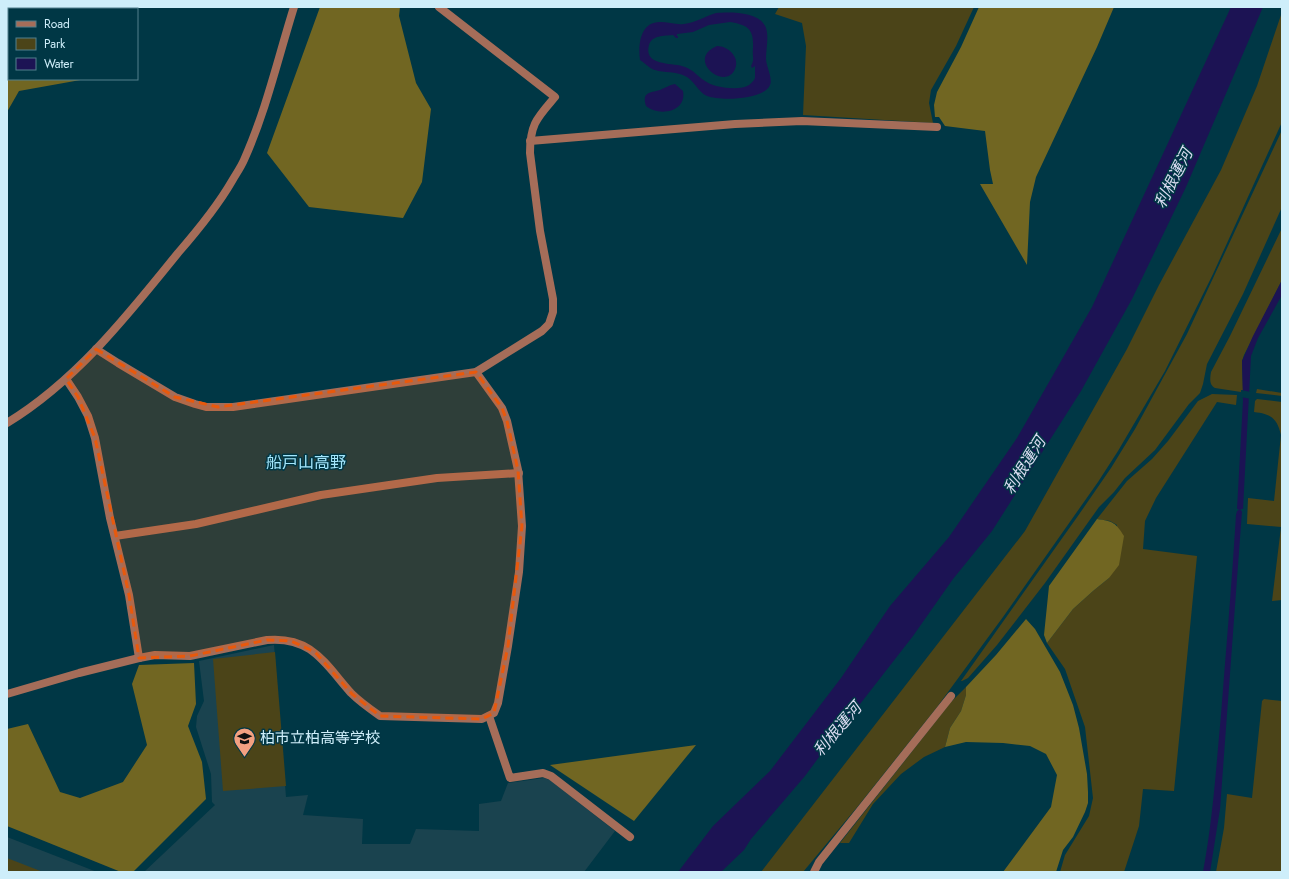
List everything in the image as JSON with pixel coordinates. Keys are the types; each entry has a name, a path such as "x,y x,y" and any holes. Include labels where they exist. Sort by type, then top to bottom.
{"street":[{"path":"7,423 31,408 66,379 96,349 125,318 209,216 244,161 260,121 294,7"},
{"path":"96,349 175,397 195,404 233,407 476,372 542,332 549,324 553,312 553,299 540,231 530,153 530,141 532,130 538,118 555,97 438,7"},
{"path":"530,141 735,124 802,121 937,127"},
{"path":"7,694 79,673 139,658 155,655 190,656 277,639 303,645 315,652 352,694 366,707 380,716 482,719 494,713 498,703 508,646 519,572 522,526 519,473 507,421 502,408 476,372"},
{"path":"66,379 88,416 95,438 129,595 139,658"},
{"path":"115,536 196,524 321,495 437,478 519,473"},
{"path":"814,872 819,862 951,696"},
{"path":"489,716 510,778 543,774 551,776 630,837"}],"highlighted area":[{"path":"96,349 175,397 218,407 476,372 502,408 507,421 518,470 522,526 508,646 494,713 482,719 380,716 352,694 315,652 291,641 267,640 190,656 139,658 129,595 95,438 78,397 66,379"}],"shaded area":[{"path":"320,7 400,7 399,16 416,83 431,109 422,182 403,218 309,207 267,153"},
{"path":"979,7 1114,7 1097,47 1036,177 1030,202 1027,265 980,184 993,184 985,131 945,126 939,117 935,117 934,105 937,92 961,47"},
{"path":"7,43 8,80 80,80 19,91 7,112"},
{"path":"1097,519 1114,523 1124,536 1119,565 1109,578 1073,609 1047,643 1044,635 1049,586"},
{"path":"1026,619 1035,629 1060,672 1073,705 1079,728 1087,774 1088,803 1073,837 1063,850 1056,872 1003,872 1051,807 1057,775 1046,754 1030,746 1003,743 966,742 945,747 950,728 961,711 966,695 966,687 996,655"},
{"name":"柏市立柏高等学校","path":"274,645 286,797 308,795 303,815 363,819 362,844 410,844 416,829 479,831 479,804 501,801 508,783 544,778 550,780 615,831 584,872 144,872 215,805 212,802 211,774 196,727 197,716 204,701 199,661"},
{"path":"194,663 196,704 188,726 202,762 206,799 133,872 121,872 7,826 7,729 28,724 60,792 80,798 123,782 147,745 132,684 139,665"},
{"path":"696,745 634,821 550,765"},
{"path":"7,837 97,872 7,872"}],"green space":[{"path":"779,7 974,7 956,46 931,90 929,103 933,123 803,115 806,46 802,23 775,14"},
{"path":"1282,12 1282,122 1213,274 1165,371 1118,451 1098,482 1003,617 937,707 803,872 761,872 1025,531 1127,349 1159,285 1221,170 1257,86"},
{"path":"1282,130 1282,207 1243,294 1207,364 1200,393 1189,404 1155,450 1125,478 1099,507 1045,583 997,645 968,678 961,681 1080,513 1111,468 1135,429 1187,334"},
{"path":"1282,228 1282,280 1244,355 1242,361 1243,390 1241,392 1215,388 1213,387 1210,379 1211,372"},
{"path":"1257,389 1282,393 1282,396 1256,393"},
{"path":"1212,394 1237,395 1236,405 1217,402 1156,498 1145,521 1143,549 1197,556 1174,791 1143,789 1139,826 1124,872 1060,872 1065,855 1089,816 1093,798 1085,727 1065,669 1047,643 1073,609 1109,578 1117,525 1110,521 1097,519 1127,481 1152,459 1168,441 1198,401"},
{"path":"1257,399 1282,402 1282,600 1272,601 1281,527 1247,524 1248,498 1274,501 1281,435 1275,421 1272,418 1265,414 1254,412 1255,401"},
{"path":"275,652 286,786 223,791 213,659"},
{"path":"966,687 966,695 961,711 950,728 945,747 924,757 901,774 873,804 849,843 840,843 951,702"},
{"path":"1264,699 1282,701 1282,872 1216,872 1224,828 1227,794 1252,798 1262,701"},
{"path":"7,858 43,872 7,872"}],"water":[{"name":"利根運河","path":"1231,7 1263,7 1186,187 1132,299 1081,391 992,531 953,579 913,636 805,776 751,839 744,850 721,872 678,872 713,826 770,771 841,678 890,606 949,537 1017,438 1092,307"},
{"path":"716,13 744,14 758,18 763,22 767,32 766,62 771,79 770,85 766,90 759,94 741,98 713,98 704,94 691,80 685,76 678,73 653,69 640,60 640,41 644,30 648,26 653,23 660,22 684,24","holes":["730,22 749,29 752,36 753,59 751,66 752,68 755,66 755,78 753,82 745,87 727,88 714,85 705,81 685,67 660,62 650,57 648,52 649,45 653,39 673,35 678,38 677,34 693,32 709,25"]},
{"path":"717,46 721,46 729,50 736,60 735,69 730,75 723,77 716,75 710,71 706,65 705,58 708,52"},
{"path":"675,84 683,91 681,104 676,108 664,112 651,109 646,106 645,98 647,94"},
{"path":"1282,280 1282,295 1258,338 1251,356 1243,509 1241,509 1220,809 1210,872 1203,872 1214,794 1236,515 1237,511 1239,510 1237,509 1243,401 1242,361 1253,336"}],"pier":[{"path":"1241,390 1251,392 1251,399 1241,397"}],"place":[{"name":"柏市立柏高等学校","path":"245,758"}],"district":[{"name":"船戸山高野","path":"306,462"}]}
